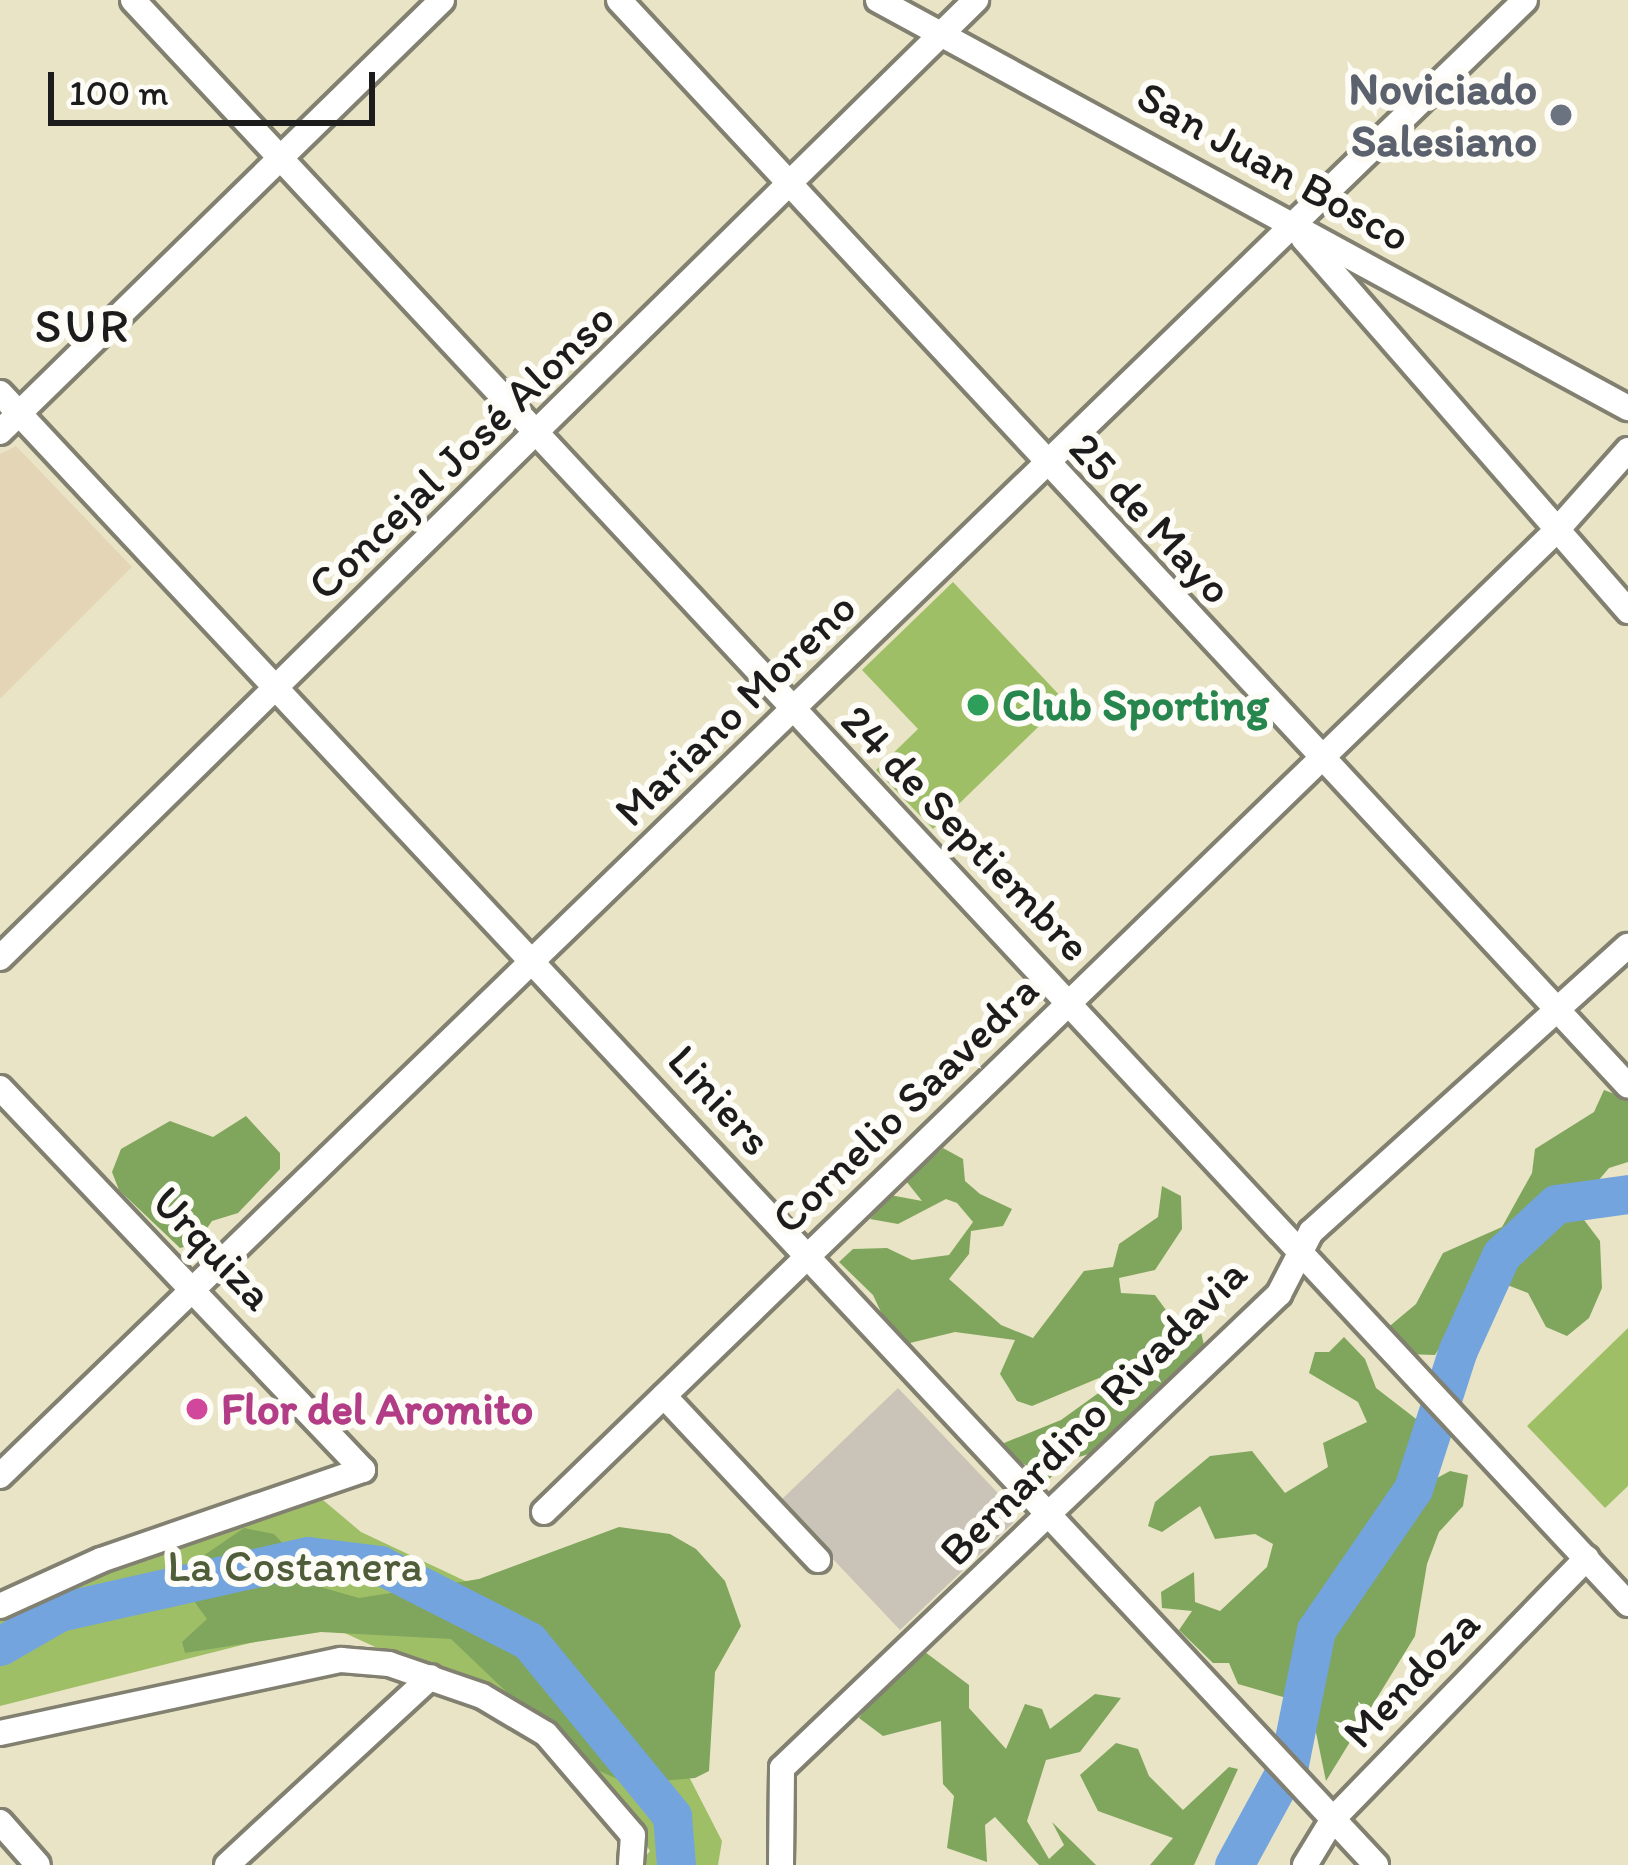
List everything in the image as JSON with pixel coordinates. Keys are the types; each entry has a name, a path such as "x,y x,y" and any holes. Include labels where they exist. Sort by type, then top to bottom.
{"street":[{"name":"24 de Septiembre","path":"133,0 1628,1604"},
{"path":"0,432 442,0"},
{"name":"25 de Mayo","path":"619,0 790,182 1043,465 1628,1086"},
{"name":"San Juan Bosco","path":"878,0 1248,195 1293,227 1628,408"},
{"name":"Concejal José Alonso","path":"0,958 540,436 976,0"},
{"name":"Mariano Moreno","path":"0,1476 1526,0"},
{"path":"1293,227 1628,611"},
{"name":"Liniers","path":"0,393 536,961 1376,1865"},
{"name":"Cornelio Saavedra","path":"544,1512 1558,530 1628,450"},
{"name":"Bernardino Rivadavia","path":"781,1865 782,1768 1051,1517 1279,1294 1297,1248 1628,946"},
{"name":"Urquiza","path":"0,1088 196,1288 363,1470 101,1560 0,1606"},
{"path":"664,1396 818,1560"},
{"name":"Mendoza","path":"1305,1865 1333,1819 1587,1558"},
{"path":"0,1733 341,1660 431,1677 546,1734 634,1835 631,1865"},
{"path":"226,1865 431,1677"},
{"path":"0,1822 38,1865"}],"shaded area":[{"path":"16,446 132,567 0,699 0,454"},
{"path":"898,1388 1014,1510 1013,1523 900,1630 779,1502"}],"green space":[{"name":"Club Sporting","path":"953,582 1065,701 933,829 876,770 918,729 862,670"},
{"path":"1604,1090 1628,1099 1628,1162 1609,1168 1575,1208 1600,1241 1602,1288 1589,1318 1567,1336 1546,1327 1528,1293 1484,1276 1435,1355 1405,1354 1385,1330 1416,1304 1443,1253 1502,1227 1532,1173 1535,1149 1594,1112"},
{"path":"246,1116 280,1153 280,1169 238,1213 212,1221 196,1244 180,1248 119,1190 112,1172 121,1149 170,1121 213,1137"},
{"path":"943,1148 963,1159 965,1181 1012,1209 1003,1226 971,1231 969,1254 949,1279 1001,1325 1033,1338 1084,1271 1113,1267 1119,1244 1158,1217 1162,1186 1181,1196 1182,1229 1155,1270 1119,1278 1121,1293 1155,1295 1174,1321 1198,1319 1204,1345 1099,1451 1072,1459 1049,1479 1005,1453 1004,1443 1061,1420 1111,1384 1099,1378 1032,1406 1017,1401 1000,1374 1015,1340 955,1332 910,1343 888,1327 873,1295 839,1262 853,1249 887,1248 912,1260 949,1255 973,1222 957,1203 946,1199 898,1224 870,1219 890,1195 922,1201 906,1181"},
{"path":"1628,1328 1628,1486 1605,1508 1527,1426"},
{"path":"1344,1337 1365,1359 1376,1388 1420,1422 1414,1455 1437,1478 1450,1471 1468,1475 1463,1506 1439,1532 1427,1564 1415,1636 1326,1781 1313,1718 1290,1699 1238,1684 1229,1663 1213,1663 1179,1630 1192,1611 1162,1608 1161,1592 1194,1572 1195,1602 1220,1611 1267,1567 1273,1544 1255,1534 1215,1539 1200,1506 1162,1532 1148,1526 1155,1502 1210,1456 1252,1451 1285,1493 1328,1467 1323,1443 1367,1422 1358,1402 1309,1373 1315,1352 1329,1352"},
{"name":"La Costanera","path":"304,1484 361,1532 565,1628 665,1730 722,1841 718,1865 638,1865 650,1851 574,1738 325,1624 0,1706 0,1617"},
{"path":"619,1527 670,1534 696,1549 725,1581 741,1626 715,1672 709,1771 695,1778 629,1784 581,1763 451,1639 321,1632 185,1653 182,1642 207,1619 175,1575 244,1528 274,1534 324,1588 359,1598 479,1579"},
{"path":"925,1652 969,1685 969,1708 1006,1749 1025,1704 1042,1709 1050,1729 1095,1694 1121,1698 1080,1752 1046,1760 1027,1821 1049,1859 1064,1845 1052,1822 1096,1865 1039,1865 995,1817 985,1825 987,1862 947,1848 954,1796 943,1784 941,1721 883,1736 859,1718 897,1667"},
{"path":"1116,1743 1138,1749 1149,1776 1183,1810 1229,1767 1238,1769 1194,1865 1150,1865 1173,1838 1098,1811 1080,1775"}],"waterway":[{"path":"1234,1865 1289,1764 1316,1630 1413,1489 1458,1350 1501,1255 1556,1204 1628,1194"},
{"path":"0,1646 59,1612 308,1556 380,1565 529,1641 672,1816 676,1865"}],"place":[{"name":"Noviciado Salesiano","path":"1561,115"},
{"name":"Club Sporting","path":"978,705"},
{"name":"Flor del Aromito","path":"197,1409"}],"district":[{"name":"SUR","path":"83,326"}]}
